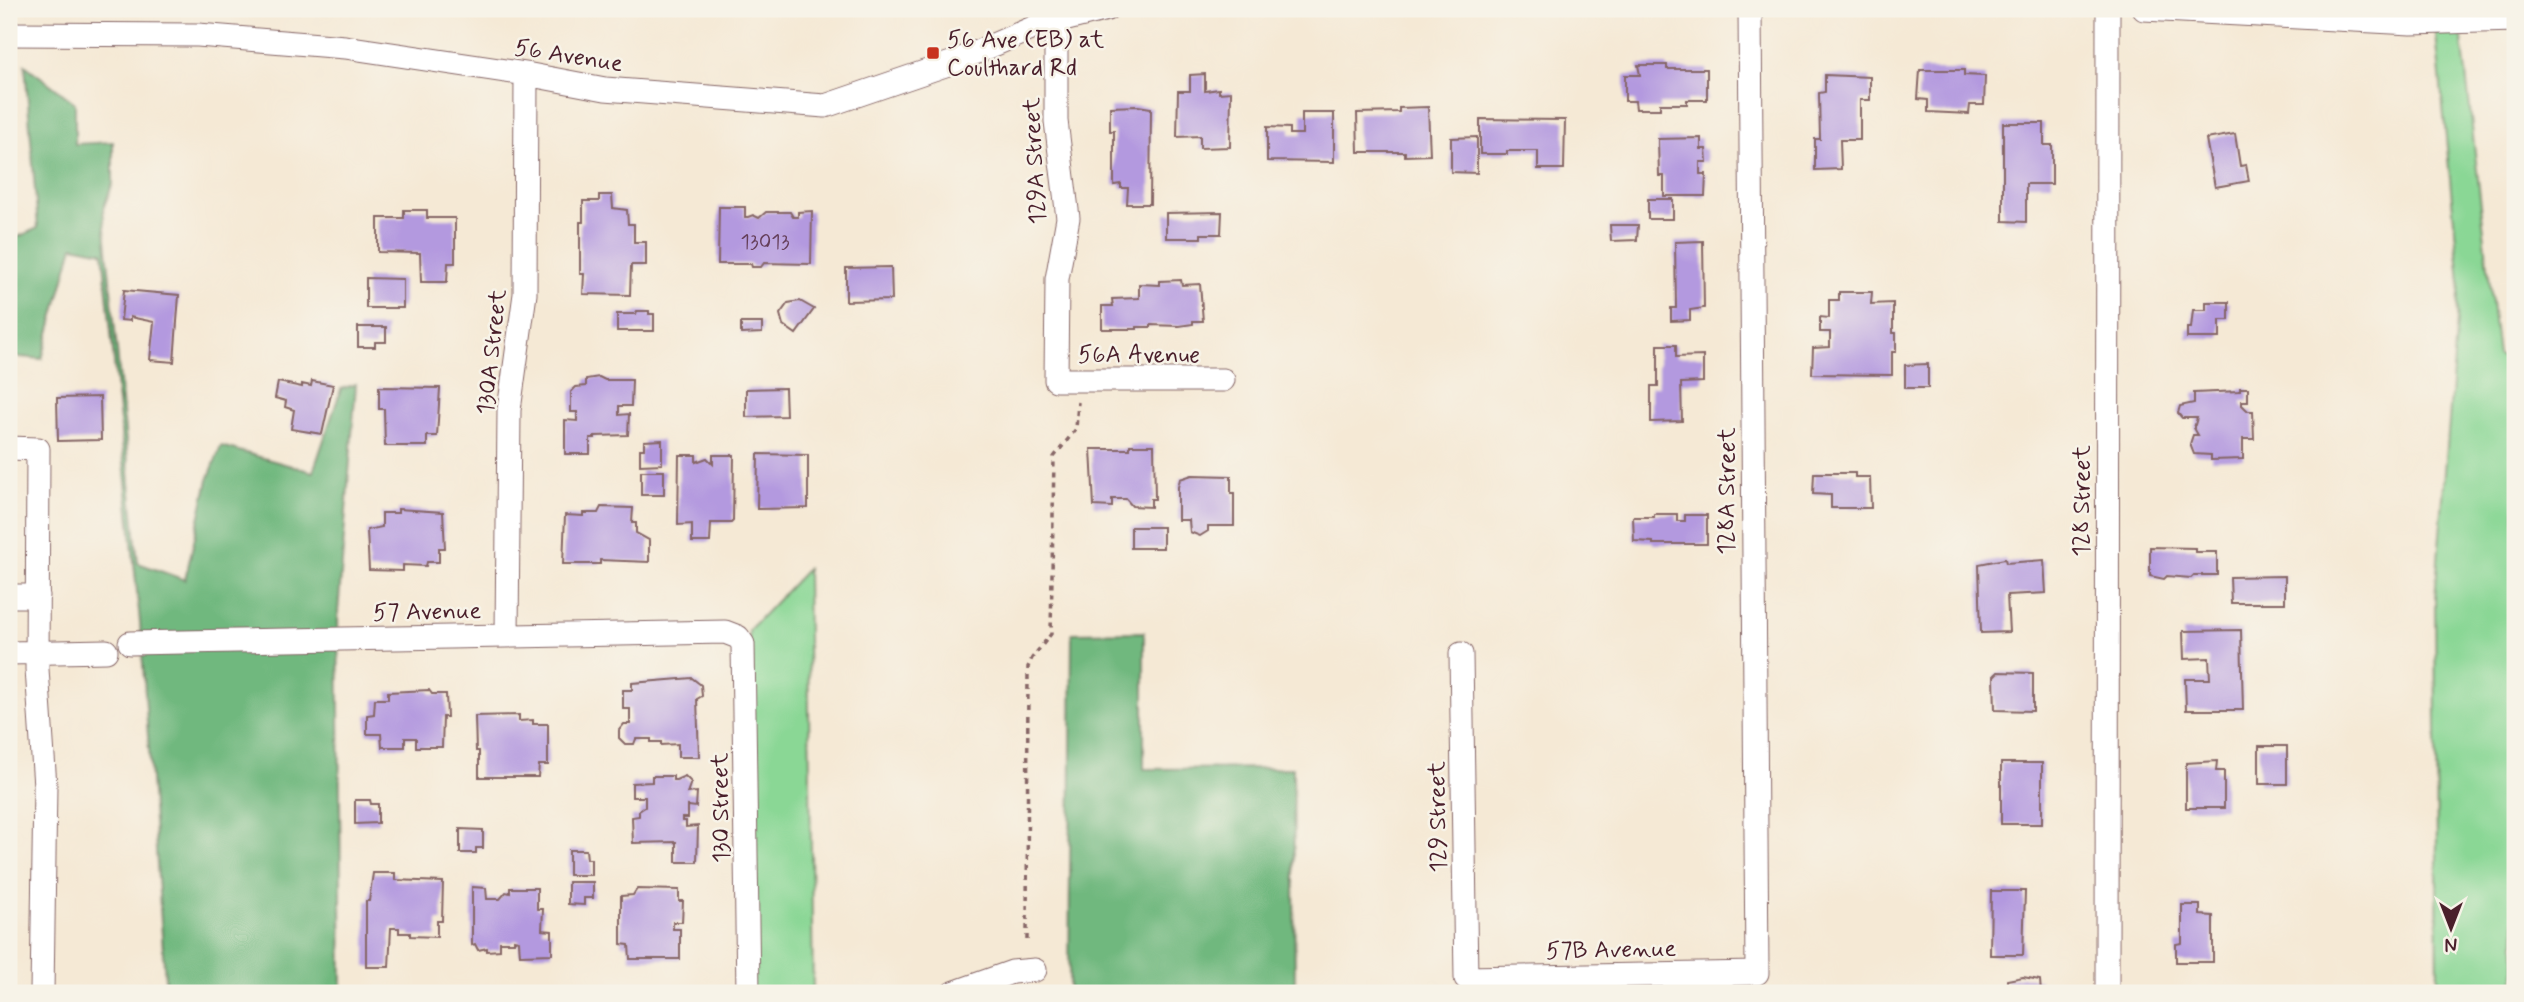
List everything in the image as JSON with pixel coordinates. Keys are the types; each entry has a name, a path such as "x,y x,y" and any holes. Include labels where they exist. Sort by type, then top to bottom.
{"street":[{"name":"56 Avenue","path":"9,34 198,35 345,47 526,74 605,89 825,106 954,62 1040,19 1107,9"},
{"name":"128A Street","path":"1750,9 1757,974"},
{"name":"128 Street","path":"2108,9 2108,993"},
{"path":"2144,9 2412,23 2515,20"},
{"name":"129A Street","path":"1040,19 1068,218 1057,279 1056,380"},
{"name":"130A Street","path":"507,635 509,410 525,294 526,74"},
{"name":"56A Avenue","path":"1056,380 1223,380"},
{"path":"9,448 38,449 37,653 46,786 42,993"},
{"path":"9,596 38,596"},
{"name":"57 Avenue","path":"130,643 725,632"},
{"name":"130 Street","path":"725,632 738,637 743,644 748,993"},
{"path":"9,653 106,651"},
{"name":"129 Street","path":"1461,654 1466,978"},
{"path":"953,993 999,976 1035,970"},
{"name":"57B Avenue","path":"1466,978 1757,974"}],"path":[{"path":"1027,940 1028,667 1032,657 1051,634 1054,457 1076,429 1078,394"}],"green space":[{"path":"2460,21 2498,355 2515,362 2515,993 2438,993 2435,598 2460,282 2435,24"},
{"path":"25,65 75,103 75,144 113,142 113,183 103,209 138,563 185,580 208,480 221,446 313,472 341,389 356,384 338,613 342,993 166,993 140,622 103,252 73,246 42,359 9,356 9,241 38,228"},
{"path":"807,569 813,993 751,993 748,983 749,630"},
{"path":"1144,632 1144,769 1293,768 1295,993 1069,993 1072,633"}],"building":[{"path":"1638,65 1667,65 1667,69 1707,69 1707,100 1687,100 1687,104 1660,104 1660,109 1636,109 1635,101 1625,101 1625,75 1640,75"},
{"path":"1920,70 1964,70 1964,75 1985,76 1984,105 1970,105 1969,114 1928,112 1928,100 1918,99"},
{"path":"1205,74 1205,91 1219,89 1219,93 1231,92 1230,147 1200,148 1200,136 1177,137 1178,91 1190,91 1190,75"},
{"path":"1825,75 1870,77 1870,100 1860,100 1860,140 1840,140 1841,169 1815,170 1815,139 1820,139 1819,93 1825,92"},
{"path":"1110,107 1151,108 1150,204 1127,204 1128,188 1121,188 1121,184 1114,185 1114,131 1110,131"},
{"path":"1428,107 1430,155 1358,152 1357,113 1399,112 1399,108"},
{"path":"1302,113 1334,113 1334,162 1267,161 1267,127 1290,128 1290,134 1302,134"},
{"path":"1480,119 1565,120 1564,169 1538,169 1538,151 1480,154"},
{"path":"2003,123 2044,123 2044,145 2052,145 2052,184 2026,184 2026,222 2003,221"},
{"path":"2235,134 2240,166 2246,165 2249,181 2215,187 2206,139"},
{"path":"1477,137 1477,173 1451,172 1451,138"},
{"path":"1701,138 1701,149 1706,149 1707,162 1700,162 1700,174 1706,174 1705,196 1664,196 1664,176 1659,176 1658,139"},
{"path":"599,195 612,195 613,208 627,210 628,224 634,224 634,242 646,242 646,265 631,265 630,295 583,294 584,274 580,274 580,222 583,222 583,201 599,201"},
{"path":"1648,199 1673,199 1673,219 1648,219"},
{"path":"719,207 745,207 745,217 753,215 759,218 766,212 790,212 793,217 798,217 798,212 812,211 811,264 764,263 761,267 752,267 751,264 718,264"},
{"path":"404,210 427,210 427,218 455,218 455,263 448,263 447,282 421,282 420,253 378,252 378,218 404,218"},
{"path":"1222,212 1221,234 1201,234 1201,238 1166,238 1166,213"},
{"path":"1610,225 1638,225 1637,240 1611,241"},
{"path":"1703,241 1704,308 1690,310 1690,320 1671,321 1671,308 1676,308 1675,242"},
{"path":"891,267 892,300 846,301 846,268"},
{"path":"366,278 403,279 403,308 366,308"},
{"path":"1181,280 1182,285 1200,284 1203,321 1179,326 1102,329 1102,306 1113,306 1112,299 1139,298 1139,284 1160,285 1160,281"},
{"path":"124,290 179,295 174,362 150,360 154,322 130,317 130,321 121,320"},
{"path":"1839,292 1872,292 1871,304 1893,303 1896,352 1892,352 1892,375 1812,374 1813,348 1830,347 1830,332 1820,332 1820,317 1829,318 1829,300 1839,300"},
{"path":"800,301 814,309 796,334 783,325 780,314 788,303"},
{"path":"2206,302 2229,302 2229,320 2220,320 2220,338 2187,338 2193,310 2206,310"},
{"path":"637,311 654,314 654,331 617,331 617,314 636,314"},
{"path":"741,323 762,323 762,333 741,334"},
{"path":"358,327 386,327 386,342 375,342 375,347 358,347"},
{"path":"1658,345 1676,345 1676,357 1703,356 1703,382 1681,383 1682,421 1651,422 1651,386 1658,386"},
{"path":"1928,364 1928,388 1905,388 1905,365"},
{"path":"599,377 605,380 632,380 631,406 619,406 619,415 629,414 628,435 595,436 590,438 590,454 565,454 565,420 577,421 577,412 571,412 571,392 576,387 586,386 586,379"},
{"path":"312,381 333,385 322,434 291,429 294,410 285,407 286,401 275,398 278,382 302,387 302,384 311,386"},
{"path":"379,387 440,388 437,436 427,436 427,446 385,446 384,409 379,409"},
{"path":"785,388 786,416 746,417 746,389"},
{"path":"2240,388 2248,388 2248,401 2242,401 2242,405 2248,411 2253,411 2254,439 2243,439 2243,459 2211,460 2211,455 2194,454 2190,444 2193,435 2198,435 2194,428 2197,418 2182,418 2178,413 2180,406 2194,403 2194,393 2240,391"},
{"path":"100,397 101,440 58,441 57,398"},
{"path":"662,440 662,464 640,465 640,449 644,449 644,441"},
{"path":"1130,445 1154,445 1155,499 1151,499 1151,507 1132,506 1126,499 1112,499 1112,507 1094,506 1091,449 1130,449"},
{"path":"758,454 808,455 808,508 757,509"},
{"path":"679,455 696,455 696,462 707,458 713,464 713,455 734,455 733,521 711,523 710,542 692,542 692,524 678,525"},
{"path":"641,471 664,471 664,495 641,495"},
{"path":"1814,473 1855,473 1855,477 1870,477 1871,508 1831,508 1831,495 1813,494"},
{"path":"1192,475 1231,476 1234,526 1208,526 1208,531 1200,536 1190,532 1189,520 1178,520 1180,479"},
{"path":"601,507 633,508 632,523 636,523 636,533 649,540 649,562 600,560 600,564 563,564 565,515 598,513"},
{"path":"398,509 443,512 445,548 439,548 439,562 427,562 426,566 403,565 403,571 369,570 367,530 382,527 382,513 398,513"},
{"path":"1654,514 1677,514 1677,521 1685,521 1685,515 1707,515 1707,544 1653,544 1634,541 1633,517 1654,517"},
{"path":"1131,527 1163,527 1163,548 1131,548"},
{"path":"2150,547 2195,548 2195,552 2217,552 2217,575 2194,575 2191,578 2167,576 2164,579 2150,576"},
{"path":"2005,559 2006,563 2044,560 2046,593 2007,595 2009,632 1981,633 1979,564"},
{"path":"2285,576 2285,603 2231,603 2230,577"},
{"path":"2241,630 2243,710 2186,710 2185,679 2210,679 2209,658 2184,659 2183,631"},
{"path":"1998,672 2033,673 2033,711 1995,710 1994,676"},
{"path":"692,678 701,685 702,696 697,699 699,757 678,757 678,744 661,745 661,742 651,742 651,739 636,739 634,744 625,744 619,738 619,730 624,724 630,724 630,709 623,709 623,690 632,690 632,683"},
{"path":"429,690 432,694 446,694 447,717 443,717 442,747 416,747 416,738 405,738 405,747 382,747 381,734 367,734 367,715 374,714 375,699 388,699 388,692"},
{"path":"519,715 519,721 533,720 533,724 548,724 548,765 539,765 538,777 479,777 475,716"},
{"path":"2259,746 2287,746 2287,784 2259,784"},
{"path":"2217,761 2216,771 2224,771 2224,808 2186,808 2186,763"},
{"path":"2001,763 2042,763 2042,824 2001,824"},
{"path":"652,776 673,776 673,780 676,780 685,776 691,782 687,793 697,792 696,807 688,806 688,818 682,818 682,821 686,821 686,827 698,826 697,862 676,862 676,842 633,843 632,817 639,816 639,811 645,807 645,797 632,797 632,783 652,782"},
{"path":"355,800 370,800 371,804 378,804 378,823 355,824"},
{"path":"460,829 483,830 483,848 476,848 476,853 460,853"},
{"path":"569,850 586,850 587,859 591,859 591,875 569,875"},
{"path":"373,873 395,873 395,880 443,882 442,921 437,921 437,937 410,936 410,933 399,933 399,928 391,928 389,967 366,967 366,901 369,901"},
{"path":"568,882 593,882 593,898 584,898 584,905 568,904"},
{"path":"472,887 486,888 487,899 500,899 506,892 510,893 510,888 537,888 537,909 543,909 542,930 552,931 552,954 520,955 519,941 514,940 500,942 500,950 478,950 475,944 472,945"},
{"path":"637,889 679,890 679,901 683,901 682,922 673,922 673,929 680,929 680,959 630,959 629,945 621,944 621,896 633,895"},
{"path":"1991,891 2025,891 2023,955 1990,955"},
{"path":"2182,905 2200,905 2200,915 2213,916 2213,962 2176,962 2176,944 2182,943"},
{"path":"2023,977 2040,980 2041,993 2007,993 2007,980"}],"place":[{"name":"56 Ave (EB) at Coulthard Rd","path":"933,53"}]}
